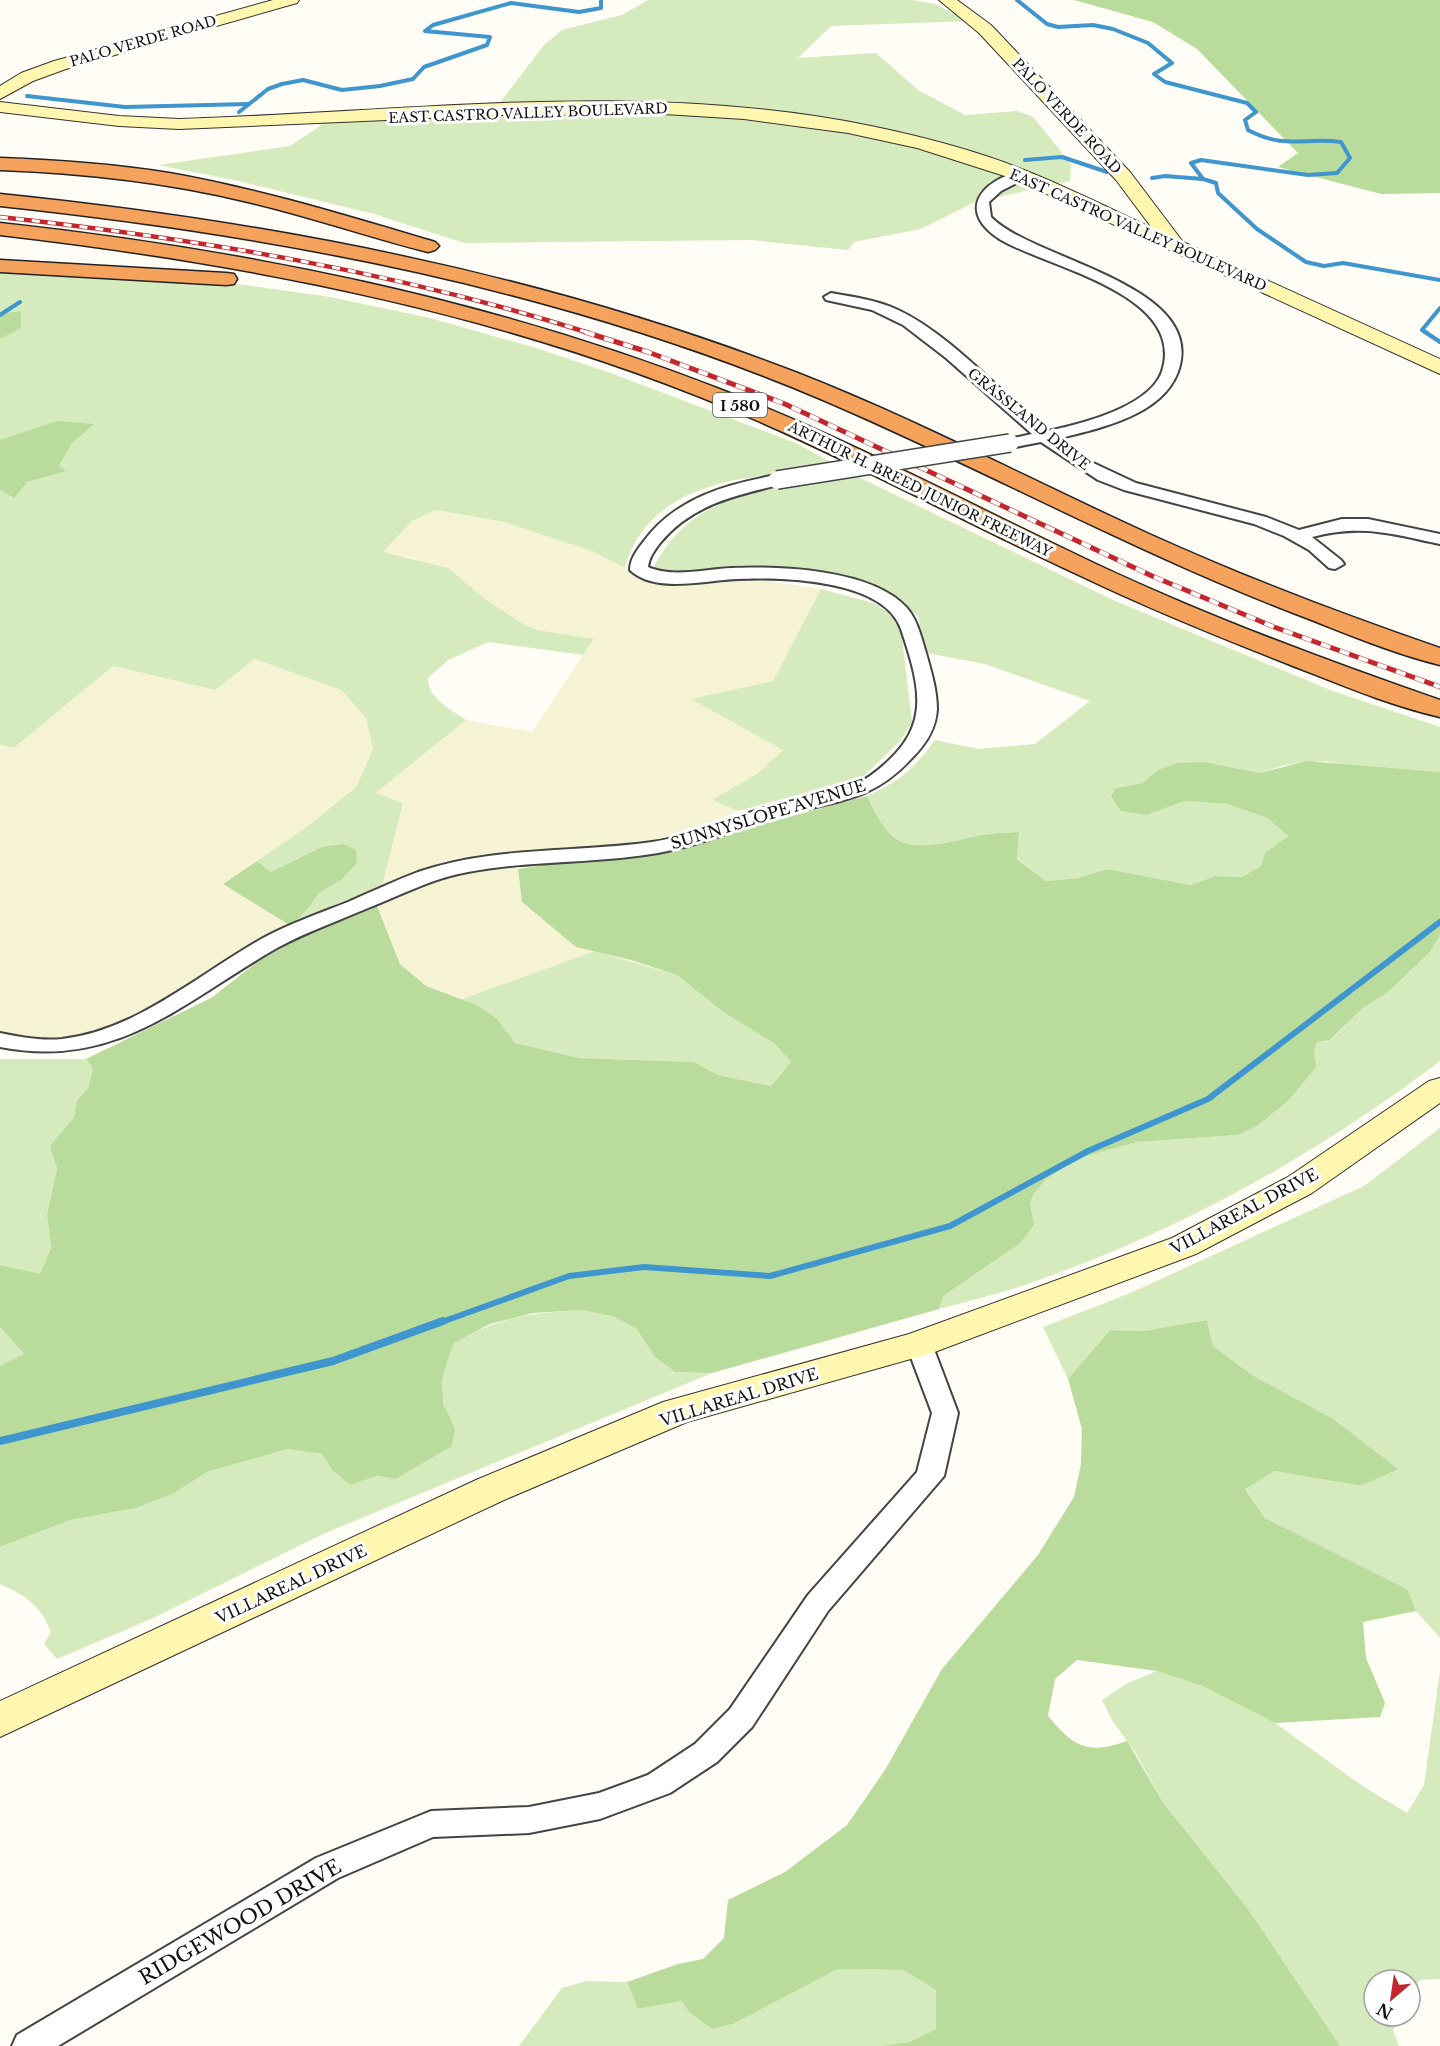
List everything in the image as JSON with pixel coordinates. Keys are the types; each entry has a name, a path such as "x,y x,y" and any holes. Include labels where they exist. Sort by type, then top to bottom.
{"highway":[{"path":"0,164 73,168 159,177 260,198 597,298 645,315 680,337"},
{"name":"I 580","path":"0,200 162,218 336,247 496,283 680,337 871,412 1221,574 1440,657"},
{"name":"ARTHUR H. BREED JUNIOR FREEWAY","path":"0,229 154,248 328,279 496,320 650,370 814,437 1089,570 1184,613 1308,662 1440,709"},
{"path":"0,266 206,278 321,292 418,311 650,370"}],"street":[{"name":"PALO VERDE ROAD","path":"0,94 27,77 60,65 291,0"},
{"name":"PALO VERDE ROAD","path":"947,0 985,28 1110,162 1175,245"},
{"name":"EAST CASTRO VALLEY BOULEVARD","path":"0,107 119,121 179,124 640,108 747,113 875,132 953,152 1021,175 1440,367"},
{"name":"SUNNYSLOPE AVENUE","path":"0,1040 34,1046 64,1046 101,1037 164,1010 276,940 424,877 467,866 661,846 781,809 862,789 876,781 906,753 926,723 922,674 910,626 895,607 870,592 841,583 766,574 652,576 639,570 639,561 657,534 681,513 725,493 777,480 1047,437 1108,420 1145,401 1168,376 1174,362 1171,335 1163,322 1134,297 1007,237 993,228 984,218 980,204 988,192 1021,175"},
{"name":"GRASSLAND DRIVE","path":"831,297 873,306 906,321 1047,437 1090,469 1128,487 1243,517 1296,536 1320,549 1335,564"},
{"path":"1296,536 1342,524 1368,524 1440,539"},
{"name":"VILLAREAL DRIVE","path":"0,1720 490,1490 676,1413 919,1344 1184,1246 1300,1185 1440,1088"},
{"name":"RIDGEWOOD DRIVE","path":"29,2046 338,1863 431,1824 529,1820 600,1806 659,1784 706,1753 741,1718 818,1603 930,1476 945,1413 919,1344"}],"shaded area":[{"path":"436,510 504,522 592,551 639,576 664,581 767,581 821,589 773,681 692,699 784,750 757,774 712,800 738,811 695,830 640,843 516,855 522,902 575,946 595,951 462,999 426,986 400,964 377,906 403,803 375,794 466,720 532,732 594,639 538,630 523,624 414,558 383,552 412,521"},
{"path":"255,659 341,690 366,718 373,749 356,787 308,826 223,884 291,926 154,1008 114,1024 70,1037 39,1039 0,1034 0,745 14,748 113,666 215,690"}],"green space":[{"path":"648,0 913,0 935,4 969,21 831,26 798,58 876,53 918,90 965,115 1017,111 1033,117 1071,164 1070,181 975,202 921,229 854,242 848,250 751,240 464,243 374,214 239,181 158,165 290,146 332,118 496,108 544,45 562,30 622,15"},
{"path":"1074,0 1440,0 1440,193 1381,194 1278,167 1298,153 1197,49 1153,22"},
{"path":"0,270 223,282 330,297 430,318 536,348 608,372 796,443 854,475 1113,600 1330,690 1440,727 1440,772 1360,767 1324,761 1285,765 1260,773 1205,762 1158,770 1142,783 1116,788 1147,815 1185,801 1227,804 1267,818 1288,836 1265,853 1261,866 1242,877 1215,876 1191,885 1108,869 1078,878 1046,881 1017,858 1019,832 987,834 929,845 908,844 889,833 880,822 867,796 905,774 935,740 979,749 1035,744 1090,701 985,664 926,653 918,616 891,596 826,575 766,567 672,572 659,571 654,567 665,548 692,520 725,502 783,486 772,475 725,482 703,489 663,510 646,526 634,545 625,568 592,551 504,522 436,510 412,521 383,552 448,568 485,599 523,624 538,630 594,639 583,655 489,642 448,660 428,678 436,697 466,720 376,793 403,803 381,890 337,905 291,926 319,893 341,880 271,872 257,861 308,826 356,787 373,749 366,718 341,690 255,659 215,690 113,666 14,748 0,745 0,339 4,337 8,312 0,314"},
{"path":"21,311 21,328 0,339 0,314"},
{"path":"57,421 94,424 71,444 59,466 66,471 27,482 14,498 0,490 0,440"},
{"path":"821,589 873,603 891,614 901,628 912,722 901,740 863,777 738,811 712,800 757,774 783,750 691,699 773,681"},
{"path":"1307,761 1440,772 1440,935 1431,951 1387,993 1362,1009 1330,1040 1317,1042 1314,1052 1316,1067 1288,1101 1257,1126 1238,1135 1137,1142 1076,1159 1046,1179 1033,1195 1030,1203 1034,1225 1020,1243 943,1296 939,1309 712,1373 675,1372 655,1357 636,1328 611,1316 581,1310 533,1313 490,1324 454,1343 442,1381 443,1403 455,1429 452,1446 396,1479 377,1476 350,1485 332,1470 322,1454 288,1449 207,1472 173,1494 136,1508 70,1520 0,1547 0,1366 24,1354 0,1327 0,1265 40,1274 51,1248 47,1215 57,1168 50,1146 74,1117 77,1100 88,1088 93,1069 86,1059 211,998 256,963 296,939 340,918 377,906 400,964 426,986 477,1005 497,1019 515,1043 580,1058 694,1062 718,1075 771,1086 791,1062 775,1044 723,1012 677,975 631,960 576,947 522,902 518,869 698,841 867,796 880,822 889,833 908,844 929,845 987,834 1019,832 1017,859 1046,881 1078,878 1108,869 1191,885 1215,876 1242,877 1261,866 1265,853 1288,836 1267,818 1227,804 1185,801 1147,815 1121,811 1111,796 1116,788 1142,783 1158,770 1177,763 1205,762 1260,773"},
{"path":"343,844 356,850 357,863 341,880 319,893 291,926 223,884 257,861 271,872 322,847"},
{"path":"1440,935 1440,1061 1344,1129 1294,1160 1190,1216 1082,1264 1016,1288 939,1309 942,1296 1034,1225 1030,1203 1033,1195 1046,1179 1076,1159 1137,1142 1238,1135 1257,1126 1288,1101 1315,1067 1314,1052 1317,1042 1331,1040 1362,1009 1387,993 1431,951"},
{"path":"595,951 677,975 723,1012 775,1044 791,1062 771,1086 718,1075 694,1062 580,1058 515,1043 496,1019 462,999"},
{"path":"0,1059 86,1059 93,1069 88,1088 77,1100 74,1117 51,1146 57,1168 47,1215 51,1248 40,1275 0,1265"},
{"path":"1440,1128 1440,1638 1416,1611 1406,1589 1265,1518 1245,1488 1275,1471 1361,1486 1397,1469 1332,1418 1252,1375 1213,1346 1207,1320 1143,1331 1110,1330 1068,1379 1043,1327 1128,1294 1364,1186"},
{"path":"581,1310 611,1316 636,1328 655,1357 675,1372 712,1373 323,1534 151,1619 57,1659 44,1644 51,1632 37,1608 25,1597 0,1584 0,1547 70,1520 136,1508 173,1494 207,1472 288,1449 322,1454 332,1470 350,1485 377,1476 396,1479 452,1446 452,1428 441,1389 445,1365 454,1343 486,1327 515,1318"},
{"path":"1207,1320 1213,1346 1252,1375 1332,1418 1398,1469 1361,1486 1275,1471 1245,1489 1265,1518 1407,1589 1416,1611 1363,1622 1366,1658 1385,1703 1380,1717 1275,1723 1203,1686 1157,1671 1077,1660 1055,1679 1048,1716 1066,1735 1082,1745 1101,1747 1127,1741 1164,1804 1247,1908 1340,2046 879,2046 909,2042 936,2029 936,1990 903,1970 838,1969 733,2024 712,2029 689,2012 682,2001 638,2009 627,1982 678,1964 703,1959 724,1938 728,1900 785,1872 847,1825 885,1770 942,1669 1038,1555 1074,1497 1081,1464 1082,1429 1068,1379 1110,1330 1143,1331"},
{"path":"0,1327 25,1355 0,1366"},
{"path":"1157,1671 1204,1686 1275,1723 1364,1787 1407,1813 1424,1785 1440,1671 1440,1979 1422,1980 1422,1968 1362,1968 1362,2028 1394,2028 1399,2046 1340,2046 1164,1804 1137,1755 1112,1720 1102,1700 1126,1684"},
{"path":"838,1969 903,1970 936,1990 936,2029 909,2042 879,2046 519,2046 562,1988 587,1981 627,1982 638,2009 682,2001 689,2012 713,2029 733,2024"}],"waterway":[{"path":"239,112 268,89 303,80 342,90 380,86 413,79 424,67 487,45 490,37 425,31 433,25 511,3 579,12 601,8 601,0"},
{"path":"1017,0 1047,24 1058,27 1093,25 1113,29 1148,43 1172,63 1154,74 1165,82 1247,103 1256,112 1245,120 1248,130 1273,140 1341,142 1350,158 1337,173 1308,175 1201,160 1191,163 1203,179"},
{"path":"27,96 125,107 249,104"},
{"path":"1025,160 1062,157 1107,172"},
{"path":"1152,178 1165,176 1203,179"},
{"path":"1203,179 1216,183 1218,193 1257,229 1306,262 1324,266 1343,263 1440,280"},
{"path":"0,315 20,302"},
{"path":"1427,333 1422,330 1440,308"},
{"path":"1425,332 1440,342"},
{"path":"439,1323 569,1276 644,1267 770,1276 950,1226 1088,1151 1208,1099 1440,922"},
{"path":"0,1441 333,1361 443,1321"}],"railway":[{"path":"0,217 149,236 298,260 444,292 589,333"},
{"path":"585,332 648,352 785,404 1152,576 1274,627 1440,687"}]}
